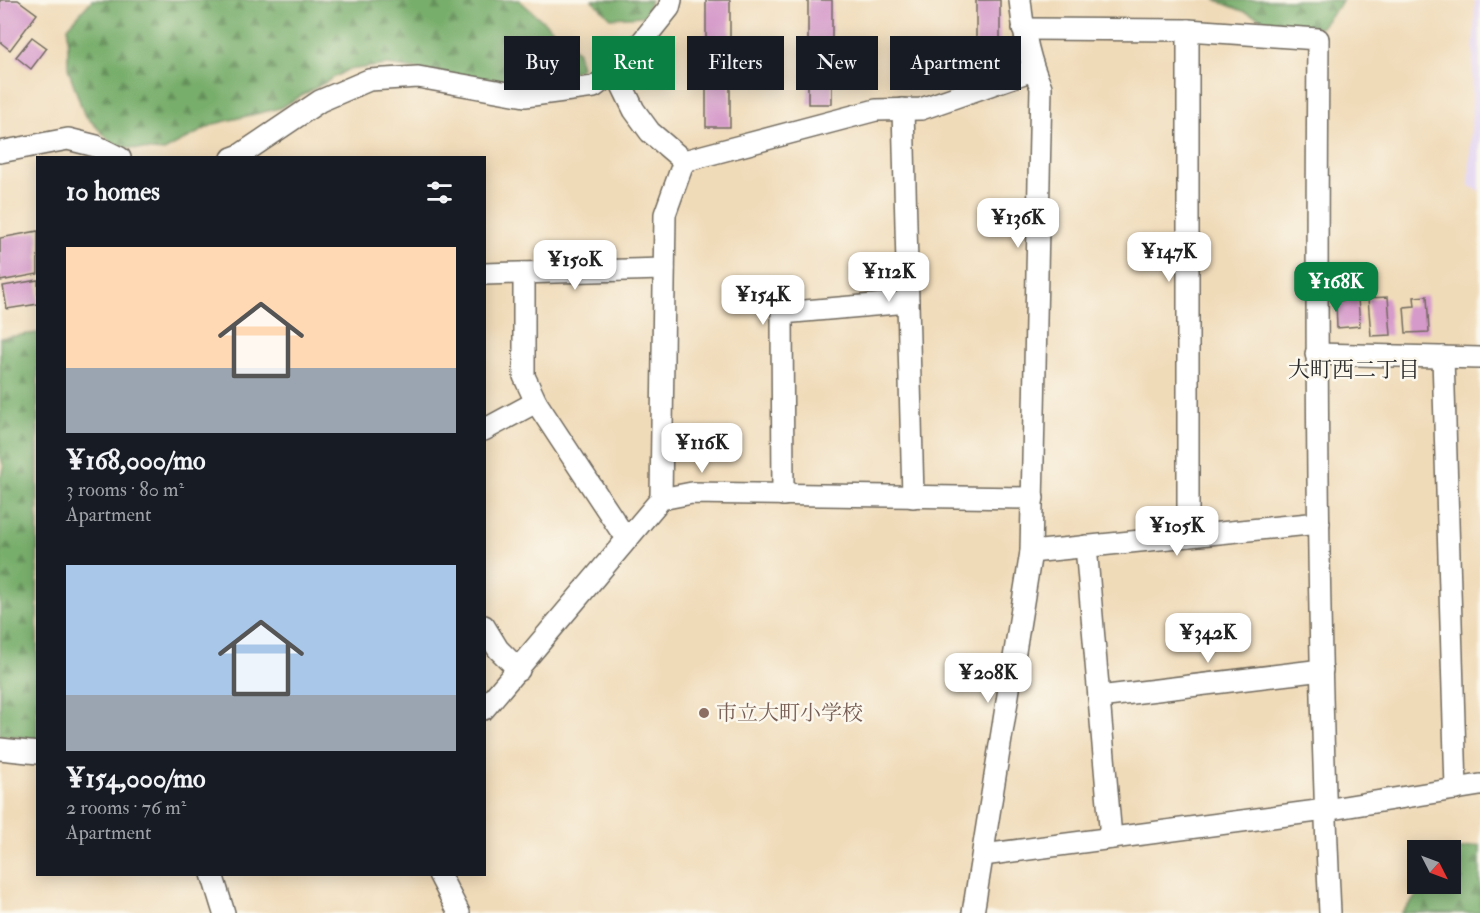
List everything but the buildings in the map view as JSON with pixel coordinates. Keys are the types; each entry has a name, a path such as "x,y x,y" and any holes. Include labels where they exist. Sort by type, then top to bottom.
{"street":[{"path":"645,36 669,8 671,0"},
{"path":"973,913 1031,552 1041,87 1033,70 1023,29 1020,0"},
{"path":"1023,29 1188,30 1318,39 1316,354 1325,810 1330,913"},
{"path":"1188,30 1188,536"},
{"path":"684,161 876,110 921,109 1033,70"},
{"path":"237,156 320,101 369,80 418,77 525,96 592,87"},
{"path":"624,90 634,110 650,132 684,161"},
{"path":"903,109 913,497"},
{"path":"0,152 68,139 96,146 116,156"},
{"path":"661,499 665,214 684,161"},
{"path":"486,274 664,269"},
{"path":"524,273 524,376 536,402 619,528 629,537"},
{"path":"783,495 782,313 908,302"},
{"path":"1316,354 1480,358"},
{"path":"1443,357 1456,789"},
{"path":"486,429 536,402"},
{"path":"486,707 661,499 692,493 1033,498"},
{"path":"1031,552 1319,523"},
{"path":"1086,546 1111,838"},
{"path":"486,629 498,648 519,670"},
{"path":"1099,697 1322,670"},
{"path":"0,749 36,753"},
{"path":"983,855 1325,810 1480,785"},
{"path":"213,876 224,913"},
{"path":"440,876 459,913"}],"shaded area":[{"path":"1475,0 1480,0 1480,191 1469,186"}],"green space":[{"path":"92,0 519,0 560,36 504,36 504,80 387,65 347,70 280,108 214,124 164,151 116,147 84,114 68,68 68,27"},
{"path":"592,0 651,0 644,16 611,18"},
{"path":"1215,0 1343,0 1320,28 1268,21"},
{"path":"36,333 36,739 0,735 0,478 4,468 0,455 0,338"},
{"path":"1480,845 1480,913 1401,913 1417,894 1461,894 1461,849"}],"place":[{"name":"市立大町小学校","path":"704,713"}],"district":[{"name":"大町西二丁目","path":"1354,370"}]}
